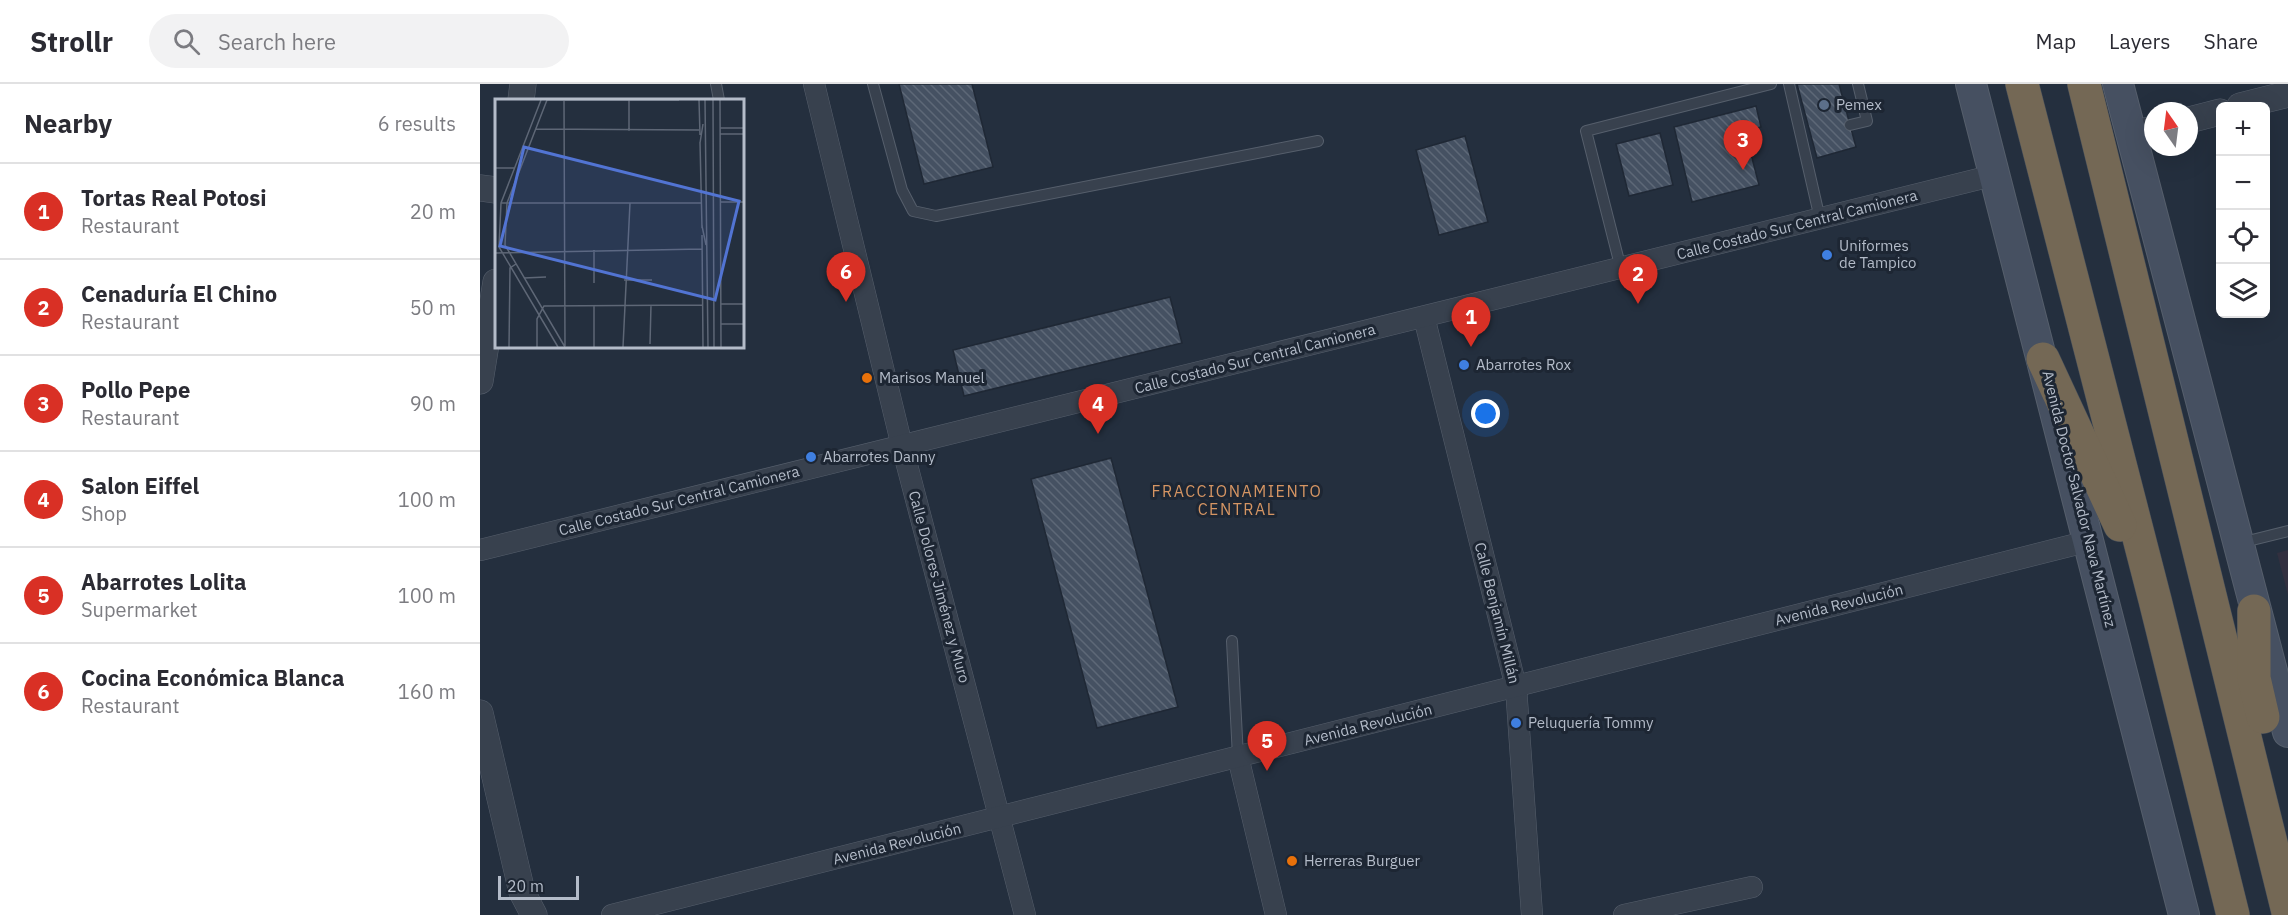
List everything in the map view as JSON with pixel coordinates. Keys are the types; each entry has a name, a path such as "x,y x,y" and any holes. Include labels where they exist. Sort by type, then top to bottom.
{"highway":[{"path":"2022,84 2155,600 2233,915"},
{"path":"2084,84 2288,912"},
{"path":"2043,359 2155,600"},
{"path":"2254,611 2254,678 2288,824"}],"main road":[{"name":"Avenida Doctor Salvador Nava Martínez","path":"1971,84 2090,541 2184,915"},
{"path":"2118,84 2141,132 2236,543 2288,732"}],"street":[{"path":"521,99 523,84"},
{"name":"Calle Dolores Jiménez y Muro","path":"814,84 902,446 1025,915"},
{"path":"2256,102 2288,94"},
{"path":"2198,118 2216,113"},
{"name":"Calle Costado Sur Central Camionera","path":"480,550 1995,175"},
{"path":"480,188 495,190"},
{"path":"480,381 495,288"},
{"name":"Calle Benjamín Millán","path":"1424,317 1516,687 1532,915"},
{"name":"Avenida Revolución","path":"612,915 2090,541"},
{"path":"480,713 522,892 534,915"},
{"path":"1238,758 1276,915"},
{"path":"1624,915 1752,887"}],"lane":[{"path":"716,84 719,99"},
{"path":"873,84 902,190 913,211 936,216 1318,141"},
{"path":"1621,269 1586,131 1771,84"},
{"path":"1789,84 1806,136 1820,219"},
{"path":"1850,125 1867,121 1858,84"},
{"path":"2236,543 2288,531"},
{"path":"1232,641 1238,758"}],"shaded area":[{"path":"2288,550 2288,595 2277,553"}],"building":[{"path":"899,84 972,84 993,167 924,184"},
{"name":"Pemex","path":"1797,84 1839,84 1856,147 1817,158"},
{"path":"1756,106 1761,127 1745,131 1759,185 1692,202 1674,127"},
{"path":"1660,133 1673,185 1629,196 1616,144"},
{"path":"1465,136 1488,222 1439,235 1416,150"},
{"path":"1170,297 1182,343 964,396 953,350"},
{"path":"1111,458 1178,707 1097,728 1031,479"}],"place":[{"name":"Pemex","path":"1824,105"},
{"name":"Pollo Pepe","path":"1743,170"},
{"name":"Uniformes de Tampico","path":"1827,255"},
{"name":"Cocina Económica Blanca","path":"846,302"},
{"name":"Cenaduría El Chino","path":"1638,304"},
{"name":"Tortas Real Potosi","path":"1471,347"},
{"name":"Abarrotes Rox","path":"1464,365"},
{"name":"Marisos Manuel","path":"867,378"},
{"name":"Salon Eiffel","path":"1098,434"},
{"name":"Abarrotes Danny","path":"811,457"},
{"name":"Peluquería Tommy","path":"1516,723"},
{"name":"Abarrotes Lolita","path":"1267,771"},
{"name":"Herreras Burguer","path":"1292,861"}],"district":[{"name":"FRACCIONAMIENTO CENTRAL","path":"1237,500"}]}
